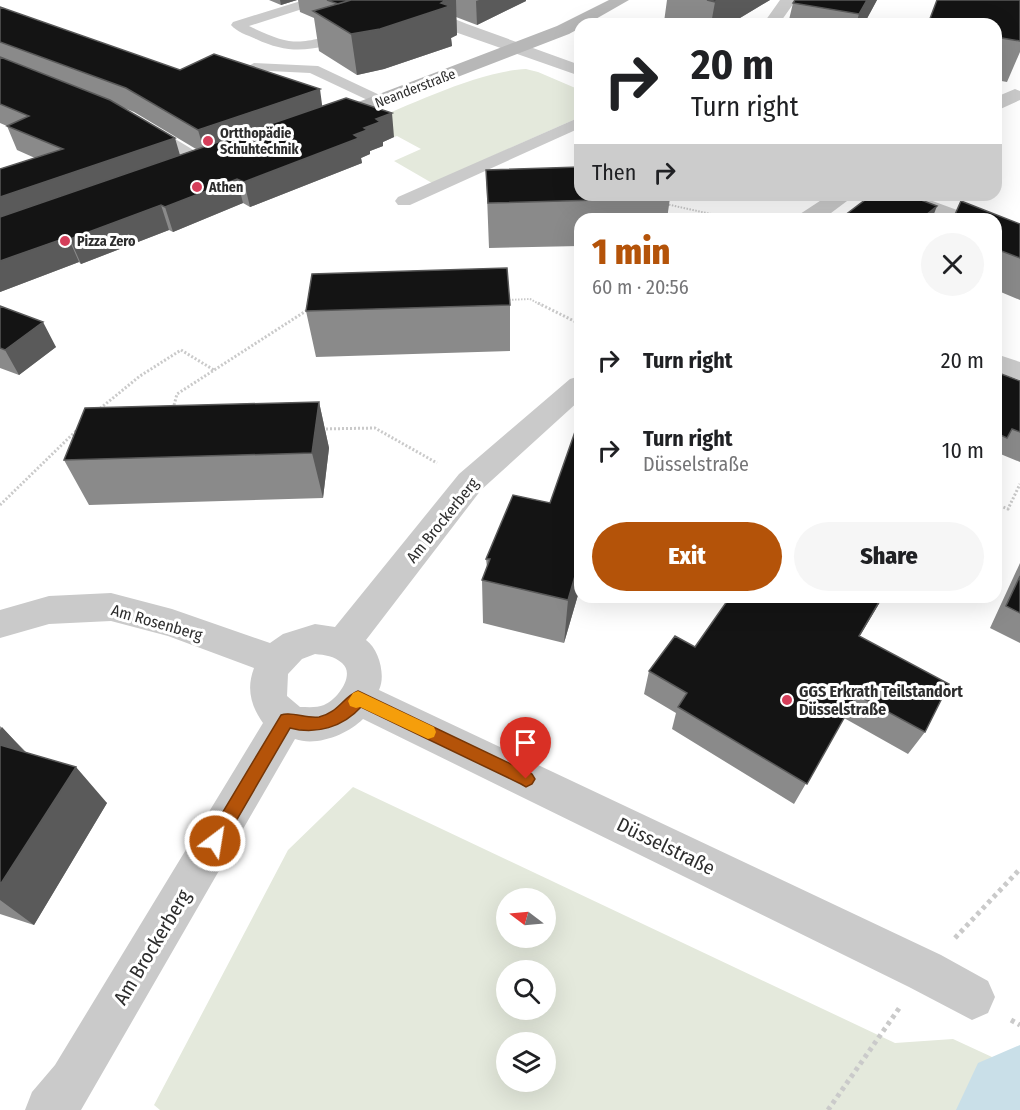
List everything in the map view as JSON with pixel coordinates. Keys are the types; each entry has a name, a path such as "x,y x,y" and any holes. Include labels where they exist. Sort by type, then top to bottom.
{"main road":[{"name":"Neanderstraße","path":"586,18 621,0"},
{"name":"Neanderstraße","path":"305,128 381,101 574,24"},
{"path":"182,172 226,156"}],"street":[{"path":"393,0 574,69"},
{"path":"775,18 788,0"},
{"path":"126,118 203,164"},
{"path":"817,213 835,201"},
{"path":"911,201 944,213"},
{"path":"1002,365 1020,371"},
{"name":"Am Brockerberg","path":"343,643 470,482 574,390"},
{"name":"Am Rosenberg","path":"0,624 49,610 111,607 172,623 276,661"},
{"path":"322,639 343,643 354,650 362,660 366,672 364,685 358,698 348,710 326,721 302,724 286,720 275,711 268,700 266,687 269,673 286,650 300,643 322,639"},
{"name":"Düsselstraße","path":"358,698 926,971 972,997"},
{"name":"Am Brockerberg","path":"50,1110 72,1082 286,720"}],"lane":[{"path":"317,0 238,25 278,46 292,48 307,48 360,32"},
{"path":"402,19 441,4"},
{"path":"254,68 313,69 381,101"},
{"path":"404,201 574,125"}],"path":[{"path":"666,204 706,213"},
{"path":"495,300 531,299 574,321"},
{"path":"172,413 177,394 310,308"},
{"path":"94,413 140,376 182,350 214,370"},
{"path":"0,505 85,422"},
{"path":"317,429 375,428 470,482"},
{"path":"1002,506 1008,509 1020,484"}],"shaded area":[{"path":"526,69 574,87 574,120 432,183 394,161 421,149 397,136 391,138 364,123 466,82 507,71"},
{"path":"353,787 895,1043 953,1039 1020,1070 1020,1110 160,1110 154,1105 288,850"}],"building":[{"path":"327,0 351,0 338,4"},
{"path":"351,0 446,0 441,3 450,6 380,29 351,34 313,11"},
{"path":"795,0 867,0 859,14 793,3"},
{"path":"937,0 1020,0 1020,41 1002,38 1002,18 930,18"},
{"path":"0,7 180,70 214,54 320,89 198,130 126,88 0,42"},
{"path":"0,57 110,100 175,138 0,197 0,169 63,149 7,126 29,116 0,104"},
{"path":"346,98 392,113 376,119 380,122 354,135 359,138 244,182 237,179 165,207 161,205 70,239 68,237 0,261 0,217"},
{"path":"574,167 574,201 488,203 486,170"},
{"path":"864,201 924,201 937,206 928,213 848,213"},
{"path":"961,201 992,213 956,213"},
{"path":"1002,217 1020,224 1020,258 1002,251"},
{"path":"507,268 510,305 306,311 312,274"},
{"path":"0,306 43,322 5,350 0,348"},
{"path":"1002,374 1020,381 1020,432 1012,429 1007,438 1002,436"},
{"path":"319,402 312,453 64,460 85,408"},
{"path":"574,435 574,580 568,600 482,580 490,559 486,559 513,495 550,503"},
{"path":"1020,576 1020,613 1006,606"},
{"name":"GGS Erkrath Teilstandort Düsselstraße","path":"726,603 878,603 859,636 949,684 925,732 857,695 807,784 678,707 687,693 649,671 675,636 695,647"},
{"path":"0,745 76,767 0,885"}],"waterway":[{"path":"1016,1110 1020,1105"}],"slow traffic":[{"path":"356,701 358,698 428,732"}],"place":[{"name":"Ortthopädie Schuhtechnik","path":"208,141"},
{"name":"Athen","path":"197,187"},
{"name":"Pizza Zero","path":"65,241"},
{"name":"GGS Erkrath Teilstandort Düsselstraße","path":"787,700"}],"route":[{"path":"215,841 286,720 302,724 318,724 334,719 348,710 358,698 526,779"}]}
